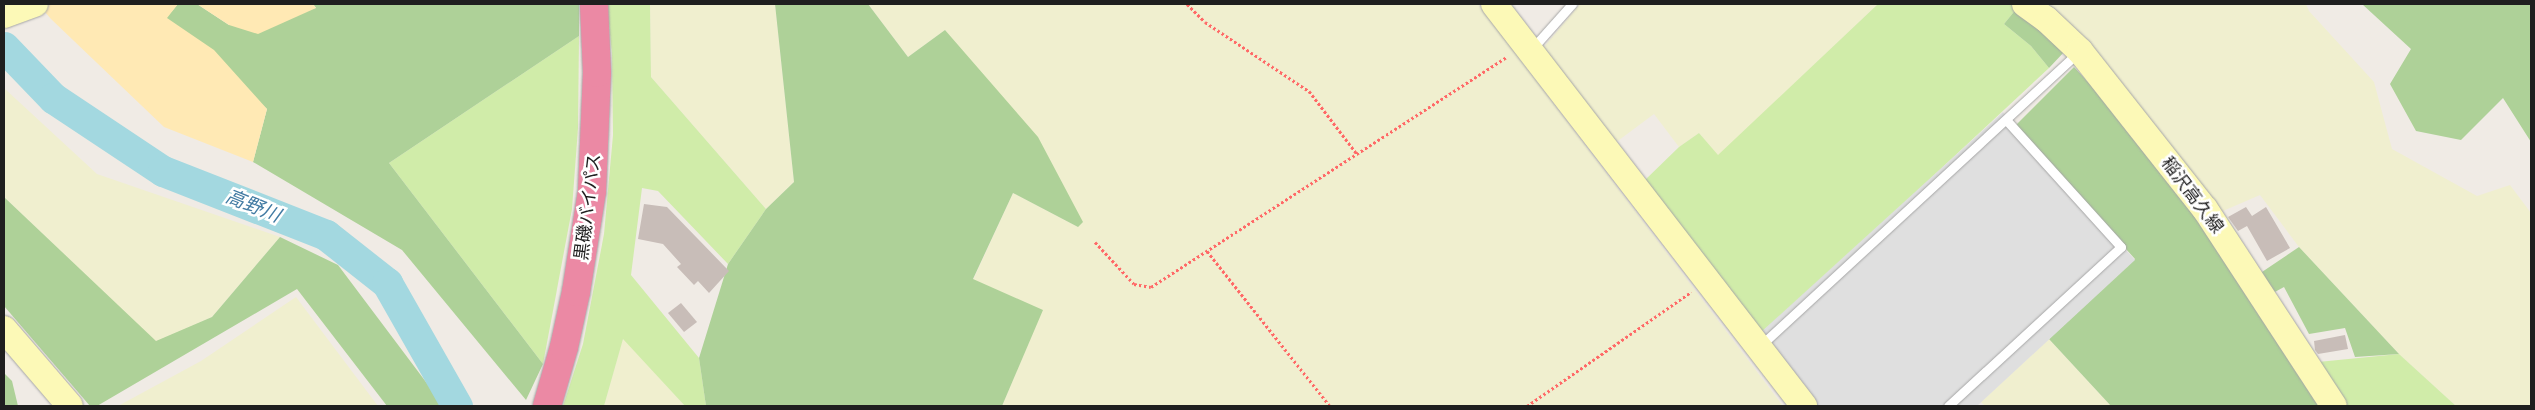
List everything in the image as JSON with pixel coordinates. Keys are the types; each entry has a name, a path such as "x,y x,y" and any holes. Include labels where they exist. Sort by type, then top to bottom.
{"highway":[{"name":"黒磯バイパス","path":"547,406 564,347 576,292 592,191 596,137 597,6"}],"street":[{"path":"1494,4 1527,49 1760,346 1804,406"},
{"name":"稲沢高久線","path":"2025,4 2046,19 2080,51 2205,209 2334,406"},
{"path":"4,329 70,406"}],"lane":[{"path":"1527,49 1572,4"},
{"path":"1760,346 2080,51"},
{"path":"1948,406 2121,247 2006,120"}],"path":[{"path":"1187,4 1205,22 1309,92 1357,154"},
{"path":"1096,242 1134,284 1151,287 1357,154 1527,49"},
{"path":"1207,250 1330,406"},
{"path":"1527,406 1708,280"}],"green space":[{"path":"178,4 197,4 229,25 316,8 313,4 579,4 579,36 389,163 543,364 526,400 402,250 253,162 267,109 166,18"},
{"path":"607,4 650,4 651,77 766,209 728,264 658,191 642,188 631,275 699,358 706,406 685,406 623,339 604,406 563,406 583,344 604,234 613,135 612,54"},
{"path":"650,4 775,4 794,182 766,209 651,77"},
{"path":"775,4 868,4 908,57 945,30 1038,137 1083,222 1078,227 1013,193 973,279 1043,310 1002,406 706,406 699,358 728,264 766,209 794,182"},
{"path":"868,4 1478,4 1783,406 1002,406 1042,311 973,280 1013,193 1078,227 945,30 908,57"},
{"path":"1580,4 1878,4 1718,156 1699,133 1679,147 1654,114 1615,143 1543,48"},
{"path":"1878,4 2010,4 2017,8 2004,24 2031,46 2049,68 1802,298 1760,333 1644,181 1679,147 1699,133 1718,155"},
{"path":"2042,4 2306,4 2309,11 2374,82 2392,149 2477,196 2510,185 2531,213 2531,406 2456,406 2399,354 2299,247 2260,195 2216,214"},
{"path":"2362,4 2531,4 2531,142 2503,98 2461,140 2416,131 2390,84 2411,49"},
{"path":"2017,8 2065,51 2049,68 2031,46 2004,24"},
{"path":"579,36 578,128 572,209 543,364 389,163"},
{"path":"2074,67 2126,123 2189,203 2326,406 2111,406 2049,339 2135,259 2015,126"},
{"path":"4,88 97,174 280,237 212,317 156,342 4,197"},
{"path":"4,197 156,341 212,317 280,237 338,265 444,406 387,406 297,289 97,406 90,406 4,306"},
{"path":"2299,247 2399,354 2355,357 2345,328 2309,334 2284,287 2273,293 2259,274"},
{"path":"296,297 378,406 118,406 201,361"},
{"path":"623,338 685,406 604,406"},
{"path":"2049,339 2111,406 1985,406 1981,402"},
{"path":"2399,354 2456,406 2345,406 2318,362"},
{"path":"4,373 12,381 18,406 4,406"}],"sand":[{"path":"38,4 178,4 167,18 214,50 267,109 253,162 164,127 51,19"},
{"path":"197,4 313,4 316,8 258,34 229,25"}],"shaded area":[{"path":"2003,112 2135,260 1977,406 1815,406 1760,333"}],"building":[{"path":"644,204 667,207 729,271 709,293 698,281 694,285 677,267 681,264 663,244 638,239"},
{"path":"2246,207 2252,216 2266,207 2290,248 2267,261 2247,226 2238,231 2228,217"},
{"path":"681,303 697,322 684,332 668,313"},
{"path":"2345,335 2348,349 2318,354 2315,350 2314,341"}],"waterway":[{"name":"高野川","path":"4,47 53,98 163,171 326,235 387,283 457,406"}]}
